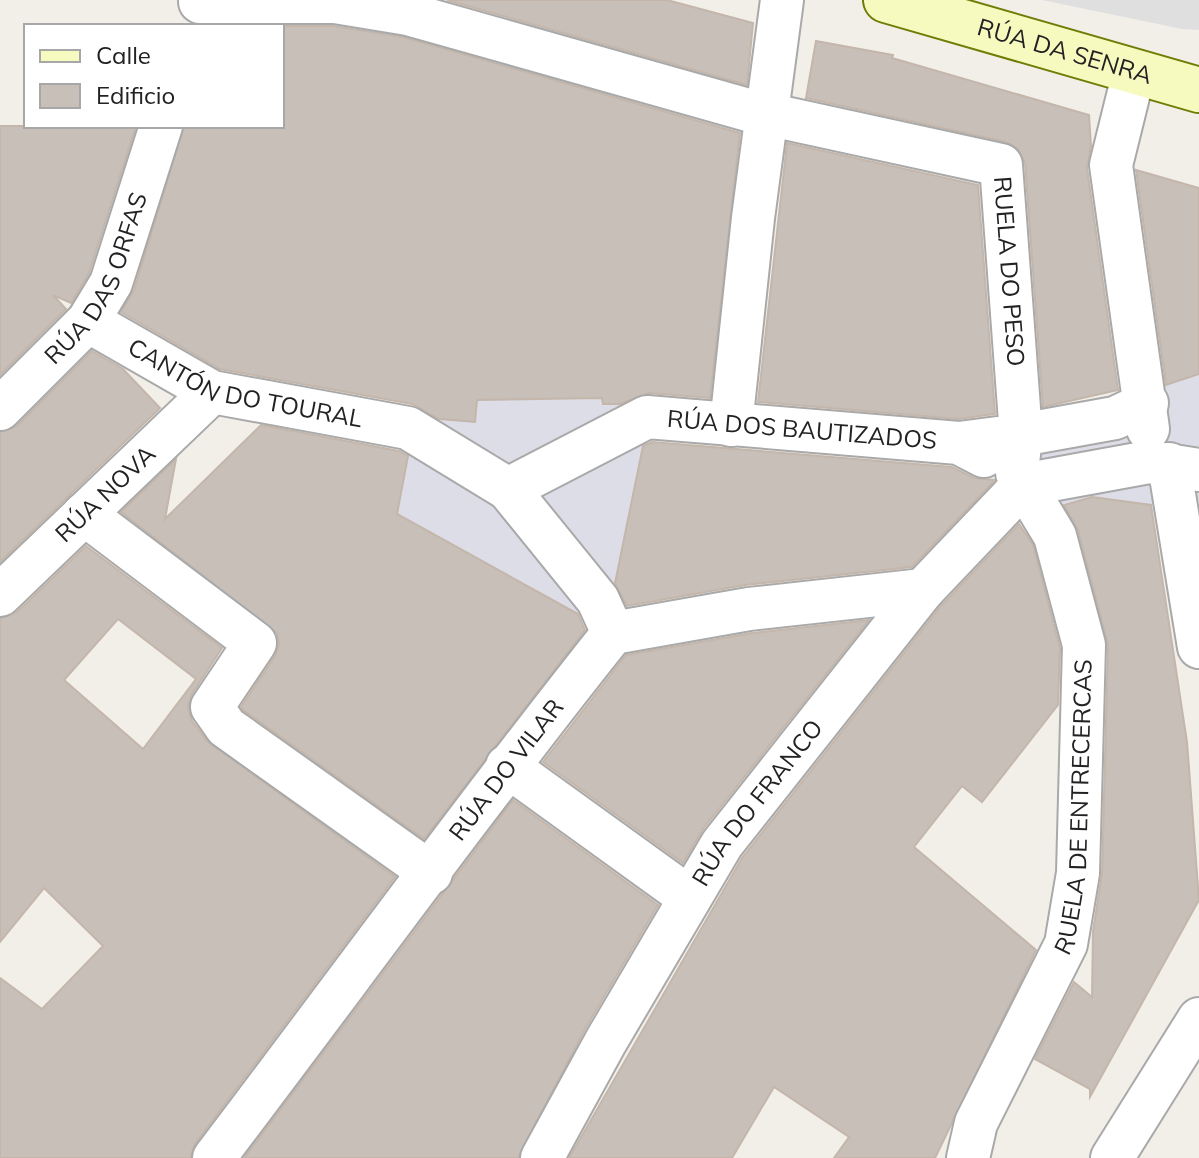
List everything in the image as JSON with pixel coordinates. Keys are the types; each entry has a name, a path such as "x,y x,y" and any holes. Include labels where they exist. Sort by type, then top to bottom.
{"street":[{"path":"731,425 747,266 772,115 782,0"},
{"name":"RÚA DA SENRA","path":"886,0 1199,90"},
{"path":"197,9 335,2 408,14 772,115"},
{"path":"1134,72 1111,165 1147,403 1172,465 1199,647"},
{"name":"RUELA DO PESO","path":"772,115 1001,165 1020,464"},
{"name":"RÚA DAS ORFAS","path":"0,409 88,321 111,283 160,128"},
{"name":"CANTÓN DO TOURAL","path":"88,321 212,392 408,428 508,489"},
{"name":"RÚA NOVA","path":"0,595 212,392"},
{"path":"1020,464 1147,403"},
{"name":"RÚA DOS BAUTIZADOS","path":"508,489 647,417 959,443 1020,464"},
{"path":"1020,464 1172,465"},
{"name":"RÚA DO FRANCO","path":"542,1158 722,844 1020,464"},
{"name":"RUELA DE ENTRECERCAS","path":"968,1158 976,1123 1066,944 1078,873 1084,645 1055,536 1020,464"},
{"path":"508,489 598,600 613,633 749,609 923,590"},
{"path":"84,514 255,643 212,707 226,727 431,873"},
{"name":"RÚA DO VILAR","path":"214,1158 431,873 507,766 613,633"},
{"path":"507,766 690,898"},
{"path":"1112,1158 1199,1019"}],"shaded area":[{"path":"1042,0 1199,0 1199,30 1182,29"},
{"path":"1199,374 1199,501 1153,506 1092,497 1055,507 1021,435"},
{"path":"625,398 649,398 645,439 613,589 584,617 397,514 413,417 475,422 477,400 602,399 603,404 625,404"}],"building":[{"path":"447,0 667,0 753,23 747,85"},
{"path":"284,26 333,26 403,37 740,133 710,398 649,393 620,404 603,404 602,398 477,400 475,422 439,419 412,404 220,369 121,312 134,290 183,128 284,128"},
{"path":"816,41 893,55 892,58 1089,115 1091,146 1087,168 1118,390 1043,407 1025,163 1018,149 1006,142 806,98"},
{"path":"0,126 135,128 89,273 71,303 53,295 66,309 0,375"},
{"path":"787,143 978,185 995,414 958,419 758,402"},
{"path":"1136,170 1199,188 1199,374 1166,385"},
{"path":"92,351 123,369 160,408 0,562 0,432 17,426"},
{"path":"261,425 399,451 408,456 397,514 578,614 585,630 424,839 243,710 241,707 275,656 279,644 277,633 121,512 176,459 165,519"},
{"path":"652,442 952,467 974,478 995,480 912,567 745,585 627,606 615,583 643,446"},
{"path":"1092,497 1151,505 1187,742 1199,900 1090,1097 1090,1089 1035,1059 1074,982 1092,997 1093,931 1102,874 1108,645 1078,530 1064,505"},
{"path":"1019,524 1033,545 1060,648 1058,705 982,802 962,786 914,847 1036,950 935,1158 834,1158 849,1137 774,1087 732,1158 569,1158 742,858 941,606"},
{"path":"86,546 222,648 192,694 188,706 192,721 207,741 395,877 195,1144 190,1158 0,1158 0,978 42,1009 103,946 44,888 0,942 0,618 17,612","holes":["118,619 196,679 143,749 64,680"]},
{"path":"869,620 703,829 683,863 543,762 626,655 752,633"},
{"path":"513,800 658,905 585,1029 518,1158 244,1158"}]}
